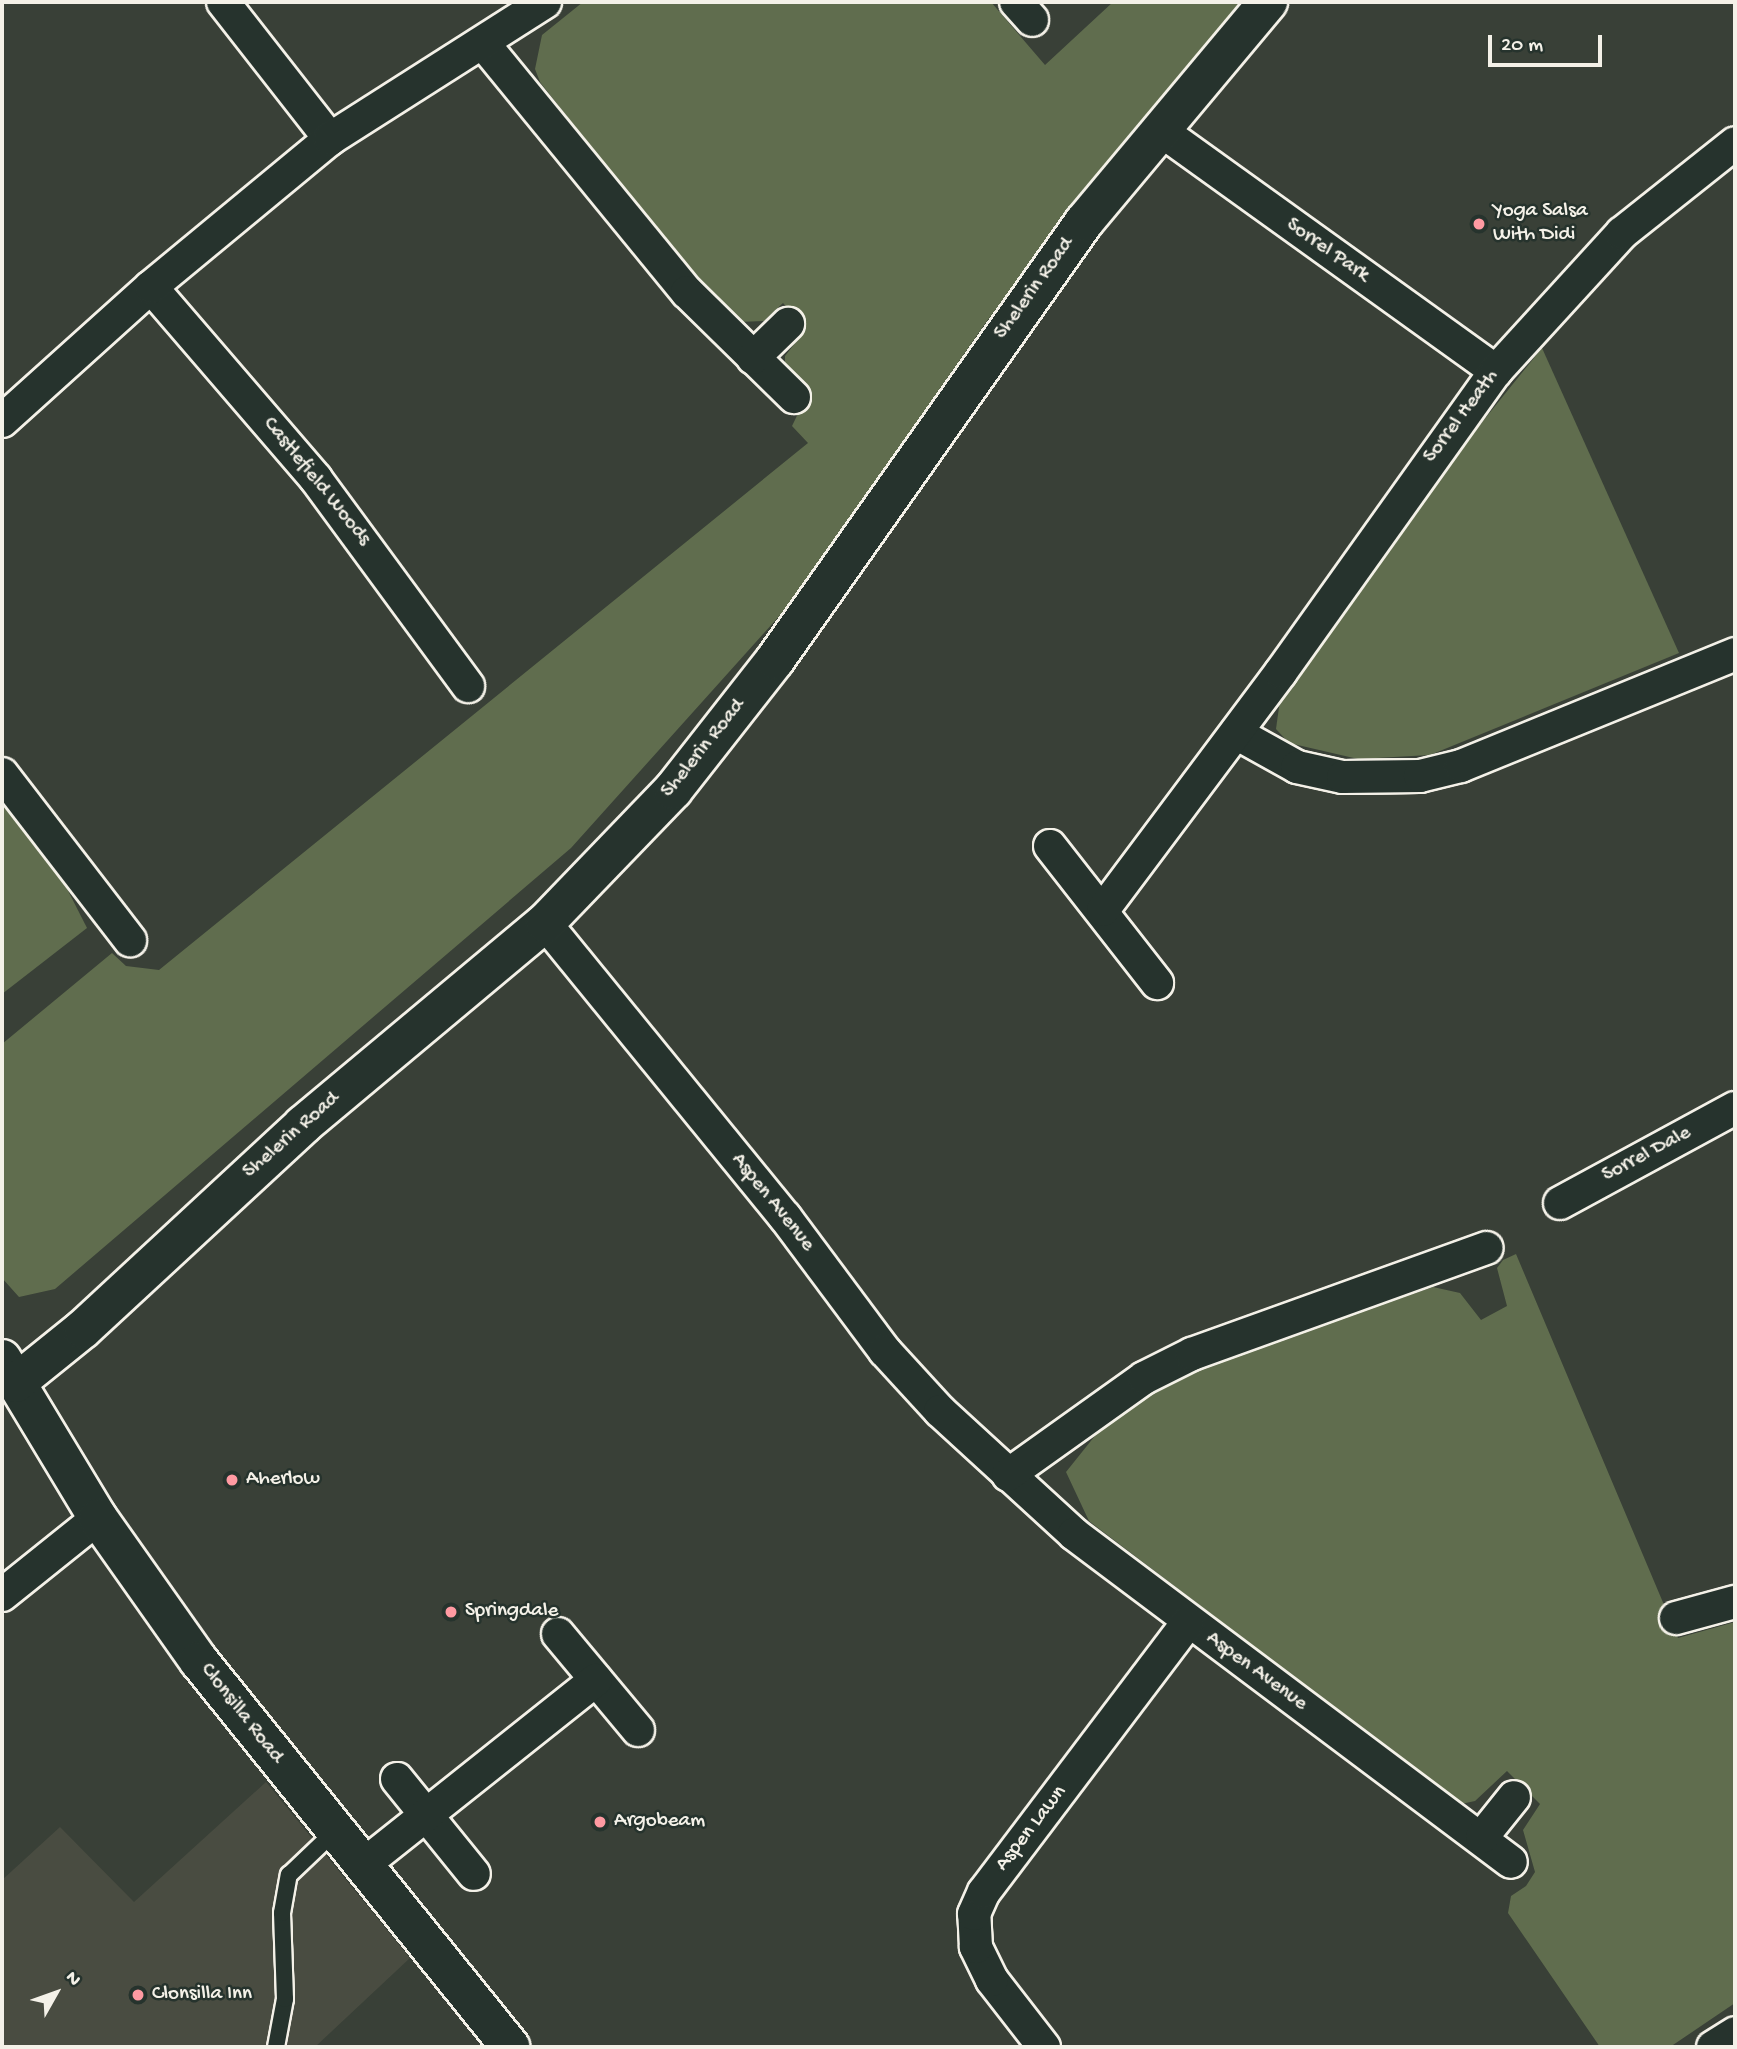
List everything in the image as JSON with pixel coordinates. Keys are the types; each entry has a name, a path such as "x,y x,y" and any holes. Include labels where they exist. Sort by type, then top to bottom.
{"street":[{"path":"223,2 330,139"},
{"path":"2,421 151,287 330,139 545,2"},
{"name":"Shelerin Road","path":"5,1380 83,1329 303,1125 545,923 673,790 734,715 1045,274 1159,130 1268,2"},
{"path":"483,43 687,292 794,397"},
{"name":"Sorrel Park","path":"1159,130 1496,371"},
{"name":"Sorrel Heath","path":"1102,910 1236,733 1496,371 1622,233 1735,143"},
{"name":"Castlefield Woods","path":"151,287 316,478 468,686"},
{"path":"753,358 788,324"},
{"path":"1236,733 1266,754 1297,767 1343,777 1420,776 1461,766 1735,654"},
{"path":"2,774 130,940"},
{"path":"1050,846 1157,983"},
{"name":"Aspen Avenue","path":"545,923 785,1217 885,1351 1008,1475 1074,1534 1188,1622 1482,1837 1511,1862"},
{"name":"Sorrel Dale","path":"1560,1203 1735,1108"},
{"path":"1008,1475 1144,1378 1185,1358 1486,1248"},
{"name":"Clonsilla Road","path":"5,1380 199,1661 334,1832 511,2047"},
{"path":"2,1595 98,1518"},
{"path":"1675,1618 1735,1602"},
{"name":"Aspen Lawn","path":"1044,2047 992,1980 976,1947 974,1914 984,1892 1188,1622"},
{"path":"558,1634 638,1730"},
{"path":"362,1866 596,1680"},
{"path":"397,1779 474,1874"},
{"path":"1482,1837 1514,1797"},
{"path":"1713,2047 1735,2033"}],"lane":[{"path":"276,2047 285,1999 282,1913 289,1875 334,1832"}],"shaded area":[{"path":"266,1782 410,1958 315,2047 2,2047 2,1880 60,1827 134,1902"}],"green space":[{"path":"583,2 991,2 1045,65 1113,2 1247,2 1100,172 987,321 790,604 571,848 55,1289 19,1297 2,1278 2,1044 112,953 126,966 159,970 808,443 792,426 807,395 785,366 785,356 806,329 783,303 764,321 738,322 696,281 540,82 535,69 542,35"},
{"path":"1542,348 1679,653 1430,755 1358,759 1289,743 1276,729 1280,700 1458,452"},
{"path":"2,799 58,871 87,928 2,994"},
{"path":"1516,1254 1678,1638 1735,1622 1735,2003 1670,2047 1600,2047 1508,1913 1511,1896 1526,1886 1535,1872 1523,1830 1540,1804 1507,1771 1475,1801 1461,1804 1089,1521 1066,1472 1102,1427 1162,1388 1218,1361 1433,1287 1460,1293 1481,1320 1507,1306 1497,1268 1503,1260"}],"place":[{"name":"Yoga Salsa With Didi","path":"1479,224"},
{"name":"Aherlow","path":"232,1480"},
{"name":"Springdale","path":"451,1612"},
{"name":"Argobeam","path":"600,1822"},
{"name":"Clonsilla Inn","path":"138,1995"}]}
